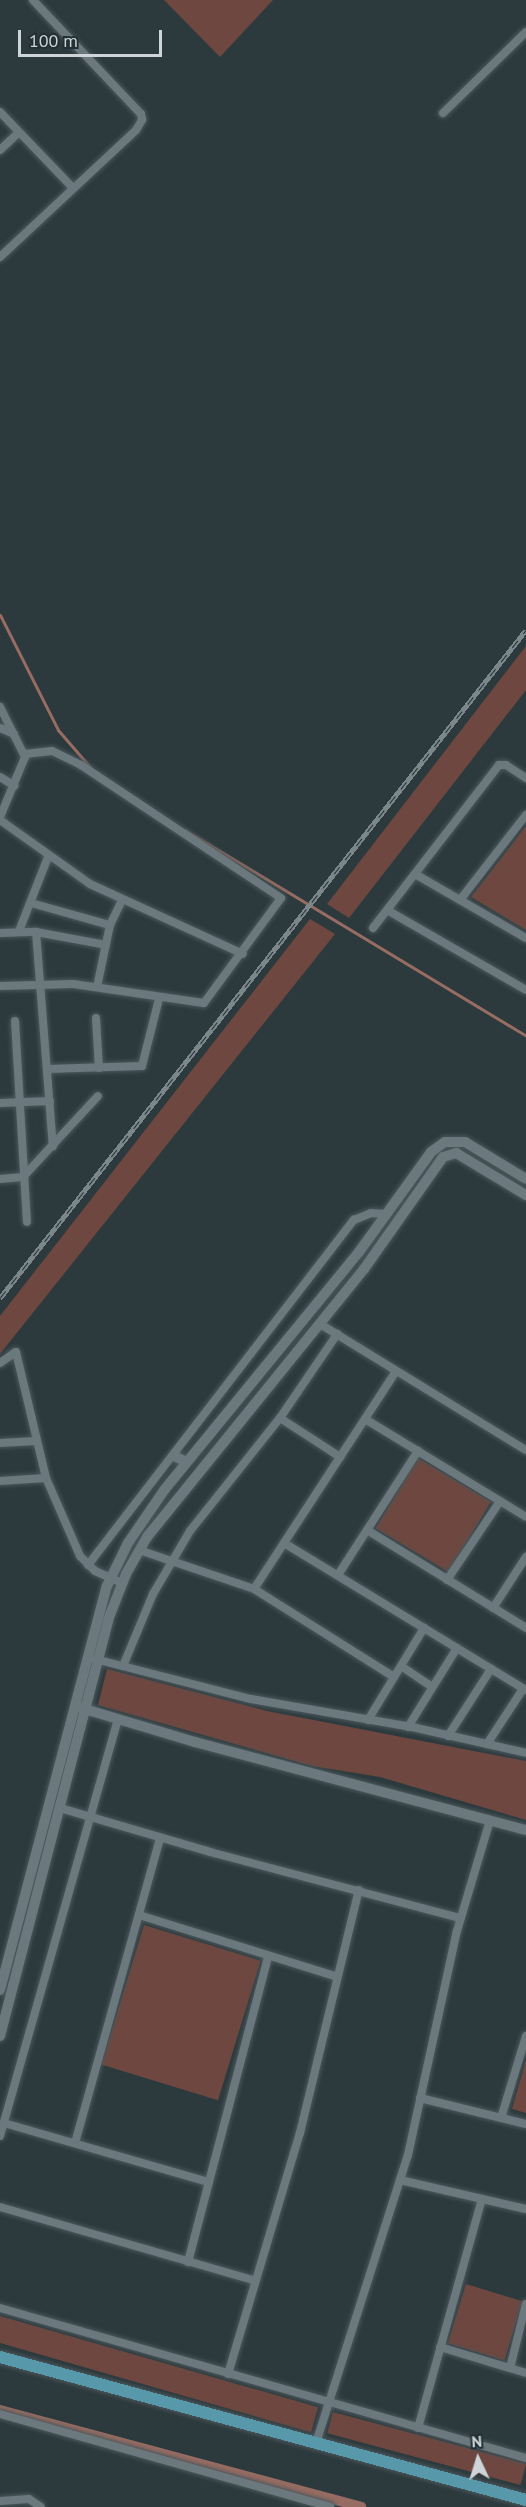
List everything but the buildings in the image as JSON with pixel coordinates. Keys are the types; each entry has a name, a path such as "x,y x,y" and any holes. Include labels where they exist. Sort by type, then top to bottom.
{"main road":[{"path":"0,2357 526,2500"}],"street":[{"path":"0,257 136,130 141,114 33,0"},
{"path":"443,113 526,32"},
{"path":"0,112 73,188"},
{"path":"0,150 19,132"},
{"path":"0,707 24,754 15,786 0,818 28,837 48,858 122,900 243,954"},
{"path":"0,728 14,735"},
{"path":"0,986 37,982 97,987 159,999 204,1004 243,954 281,895 60,753 24,754"},
{"path":"374,928 499,765 506,765 526,778"},
{"path":"0,777 15,786"},
{"path":"460,900 526,815"},
{"path":"19,931 48,858"},
{"path":"415,874 526,938"},
{"path":"97,987 110,925 122,900"},
{"path":"31,903 110,925"},
{"path":"387,910 526,990"},
{"path":"0,933 36,932 106,945"},
{"path":"36,932 37,982 53,1146"},
{"path":"47,1069 142,1066 159,999"},
{"path":"96,1018 99,1068"},
{"path":"15,1021 27,1222"},
{"path":"0,1179 23,1177 98,1096"},
{"path":"0,1103 50,1101"},
{"path":"445,1142 449,1154"},
{"path":"0,1990 80,1707 111,1578 128,1544 187,1462 359,1252 431,1152 445,1142 465,1142 526,1179"},
{"path":"449,1154 465,1157 526,1195"},
{"path":"92,1659 122,1583 139,1550 320,1324 449,1154"},
{"path":"88,1565 354,1220 371,1213 386,1214"},
{"path":"320,1324 526,1450"},
{"path":"123,1666 153,1594 190,1531 280,1418 337,1334"},
{"path":"0,1363 16,1352 46,1478 88,1565 122,1583"},
{"path":"254,1589 396,1371"},
{"path":"280,1418 340,1457"},
{"path":"365,1419 526,1517"},
{"path":"0,1443 37,1441"},
{"path":"338,1575 418,1451"},
{"path":"174,1456 187,1462"},
{"path":"0,1481 46,1478"},
{"path":"447,1580 500,1501"},
{"path":"367,1530 526,1628"},
{"path":"284,1543 525,1689 487,1744"},
{"path":"139,1550 171,1563 207,1571 254,1589 394,1677"},
{"path":"493,1608 526,1557"},
{"path":"368,1720 424,1628"},
{"path":"408,1727 457,1648"},
{"path":"92,1659 251,1699 408,1727 526,1753"},
{"path":"400,1666 432,1687"},
{"path":"448,1736 491,1669"},
{"path":"80,1707 526,1830"},
{"path":"0,2036 60,1808 80,1707"},
{"path":"0,2136 118,1719"},
{"path":"60,1808 160,1838 460,1918"},
{"path":"316,2443 400,2180 460,1918 490,1820"},
{"path":"75,2144 160,1838"},
{"path":"228,2374 300,2133 359,1890"},
{"path":"139,1915 338,1977"},
{"path":"188,2262 268,1956"},
{"path":"501,2118 526,2036"},
{"path":"420,2098 526,2124"},
{"path":"4,2123 209,2182"},
{"path":"400,2180 526,2209"},
{"path":"418,2428 482,2199"},
{"path":"0,2207 256,2281"},
{"path":"510,2368 526,2304"},
{"path":"0,2308 526,2458"},
{"path":"440,2347 526,2373"},
{"path":"0,2414 330,2507"},
{"path":"0,2501 29,2499 40,2507"}],"shaded area":[{"path":"164,0 273,0 220,57"},
{"path":"526,646 526,690 349,918 327,904"},
{"path":"526,826 526,930 471,897"},
{"path":"310,919 335,934 0,1354 0,1316"},
{"path":"418,1458 491,1502 449,1572 376,1528"},
{"path":"107,1669 267,1711 526,1761 526,1820 380,1777 312,1766 98,1705"},
{"path":"144,1925 261,1961 218,2100 101,2065"},
{"path":"526,2060 526,2113 512,2109"},
{"path":"466,2284 522,2301 504,2361 448,2343"},
{"path":"0,2316 318,2407 311,2432 0,2343"},
{"path":"333,2412 526,2464 520,2485 327,2433"}],"waterway":[{"path":"0,615 58,730 90,767"},
{"path":"185,830 526,1036"},
{"path":"0,2410 361,2507"}],"railway":[{"path":"0,1298 526,630"}]}
